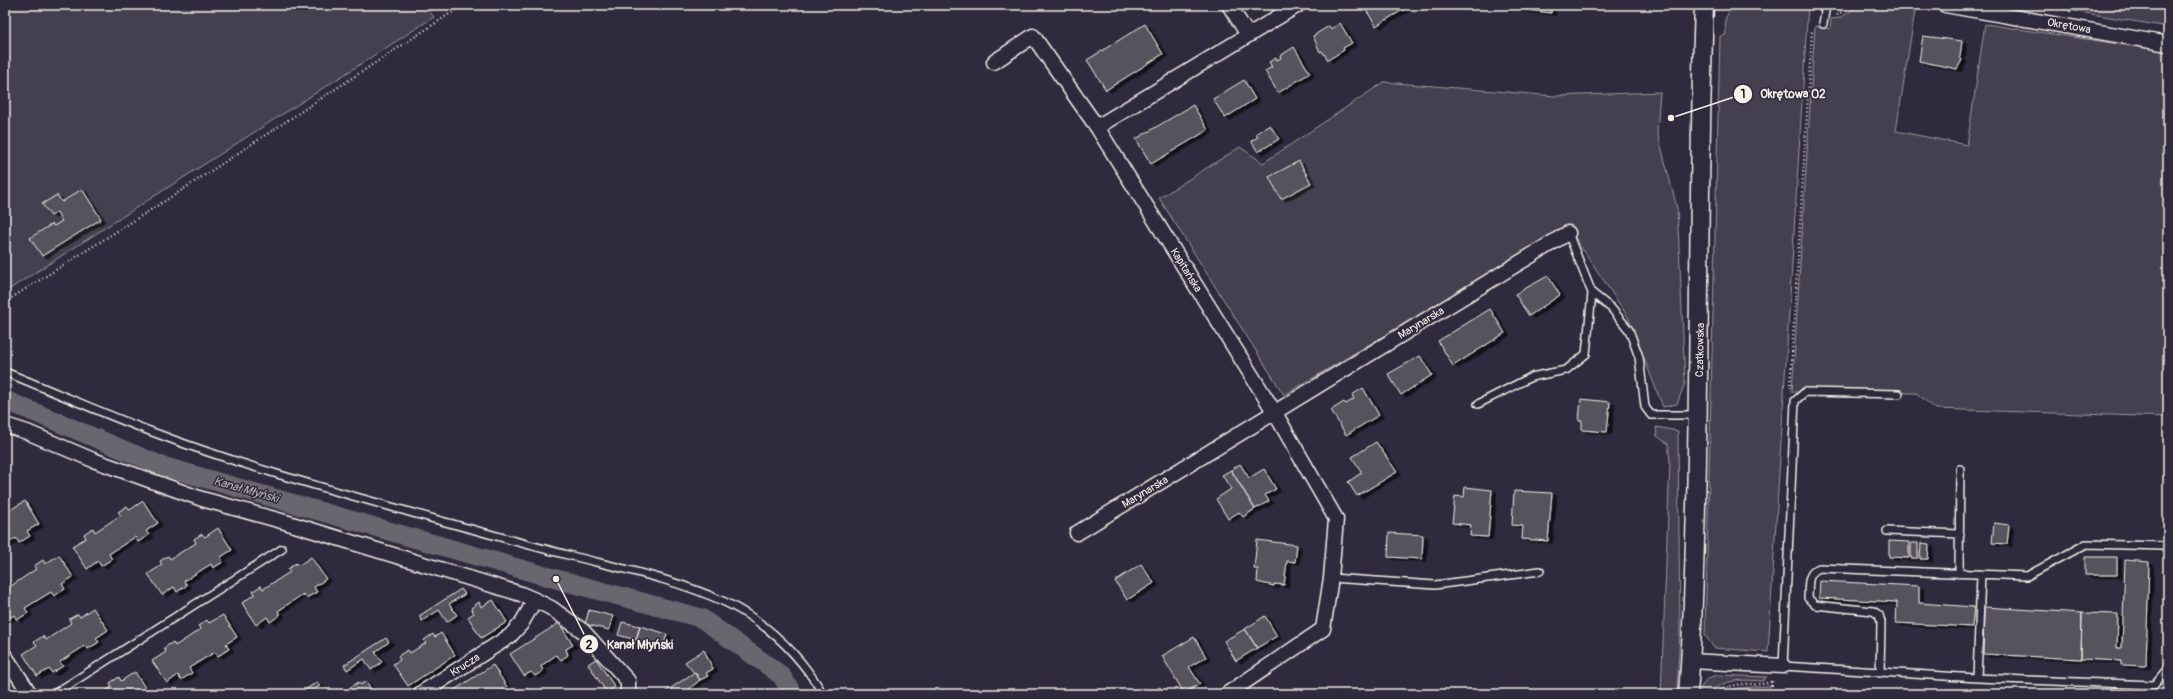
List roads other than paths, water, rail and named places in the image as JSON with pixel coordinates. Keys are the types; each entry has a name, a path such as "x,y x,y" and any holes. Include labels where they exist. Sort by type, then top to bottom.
{"street":[{"path":"1229,5 1248,35"},
{"path":"1097,127 1298,5"},
{"name":"Czatkowska","path":"1688,694 1691,661 1698,415 1701,285 1699,195 1704,5"},
{"name":"Okrętowa","path":"1945,5 2067,25 2168,44"},
{"name":"Kapitańska","path":"994,62 1033,36 1097,127 1275,413"},
{"name":"Marynarska","path":"1077,533 1568,233"},
{"path":"1227,694 1323,629 1331,578 1336,519 1275,413"},
{"path":"5,425 28,432 93,460 202,499 285,522 521,594 535,600 551,608 583,631 628,682 628,694"},
{"name":"Krucza","path":"420,694 510,636 521,624 535,600"},
{"path":"5,656 30,694"},
{"path":"1691,661 1778,666"}],"lane":[{"path":"1823,24 1826,5"},
{"path":"1478,404 1531,377 1566,370 1586,354 1592,293 1568,233"},
{"path":"1592,293 1611,308 1629,330 1638,356 1645,407 1651,415 1698,415"},
{"path":"5,372 155,433 218,455 337,492 545,549 643,574 704,593 754,618 778,638 800,662 823,694"},
{"path":"1899,394 1805,392 1795,401 1778,666 1976,678 2154,685 2168,668"},
{"path":"1959,574 1960,469"},
{"path":"1887,531 1960,534"},
{"path":"1880,673 1882,622 1879,615 1873,611 1815,605 1808,598 1809,577 1812,571 1819,568 2027,576 2086,544 2164,546 2168,553"},
{"path":"54,694 282,549"},
{"path":"1331,578 1435,585 1540,571"},
{"path":"1976,678 1981,574"}],"waterway":[{"name":"Kanał Młyński","path":"5,400 162,466 556,579 701,618 781,675 793,694"}],"place":[{"name":"Okrętowa 02","path":"1671,118"},
{"name":"Kanał Młyński","path":"556,579"}]}
